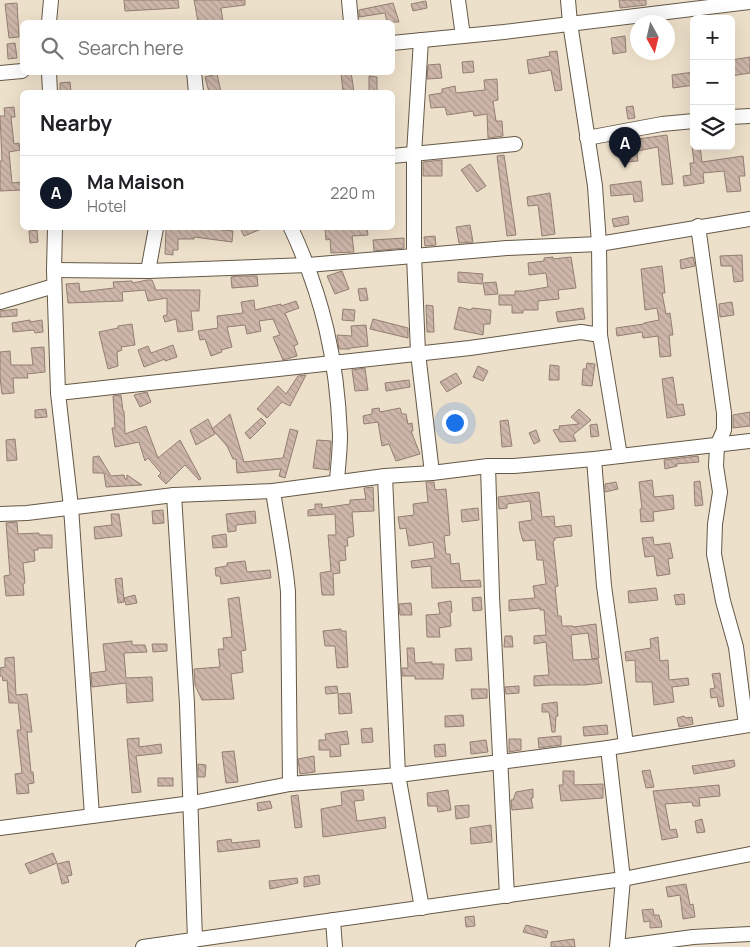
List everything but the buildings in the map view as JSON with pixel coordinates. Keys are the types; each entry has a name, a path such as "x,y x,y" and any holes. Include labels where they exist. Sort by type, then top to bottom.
{"street":[{"path":"49,20 51,0"},
{"path":"349,0 352,20"},
{"path":"458,0 463,36"},
{"path":"568,0 595,186 599,244 600,335 620,456"},
{"path":"395,43 570,23 680,5 750,2"},
{"path":"421,40 414,154 414,255 418,353 432,474"},
{"path":"0,73 20,71"},
{"path":"48,75 50,90"},
{"path":"194,75 196,90"},
{"path":"735,117 750,116"},
{"path":"587,138 662,124 690,121"},
{"path":"395,156 515,144"},
{"path":"54,270 148,271 308,265 507,248 599,244 698,226 750,219"},
{"path":"0,828 192,802 290,784 398,775 500,762 608,748 748,725 736,647 723,601 714,554 715,524 720,492 716,466 718,446 724,430 724,413 698,226"},
{"path":"54,230 58,394 71,508 92,816"},
{"path":"148,271 156,230"},
{"path":"292,230 308,265 326,322 334,363 340,437 337,481"},
{"path":"0,302 54,286"},
{"path":"58,394 470,348 581,332 600,335"},
{"path":"0,514 26,514 174,495 273,491 337,481 432,474 488,466 514,466 594,459 750,441"},
{"path":"594,459 604,586 626,744"},
{"path":"488,466 506,896"},
{"path":"385,476 398,775 422,908"},
{"path":"273,491 280,542 286,566 288,592 290,784"},
{"path":"174,495 192,802 195,940"},
{"path":"608,748 623,879 618,947 694,942 750,934"},
{"path":"142,947 623,879 750,854"},
{"path":"333,920 336,947"}],"place":[{"name":"Ma Maison","path":"625,168"}]}
